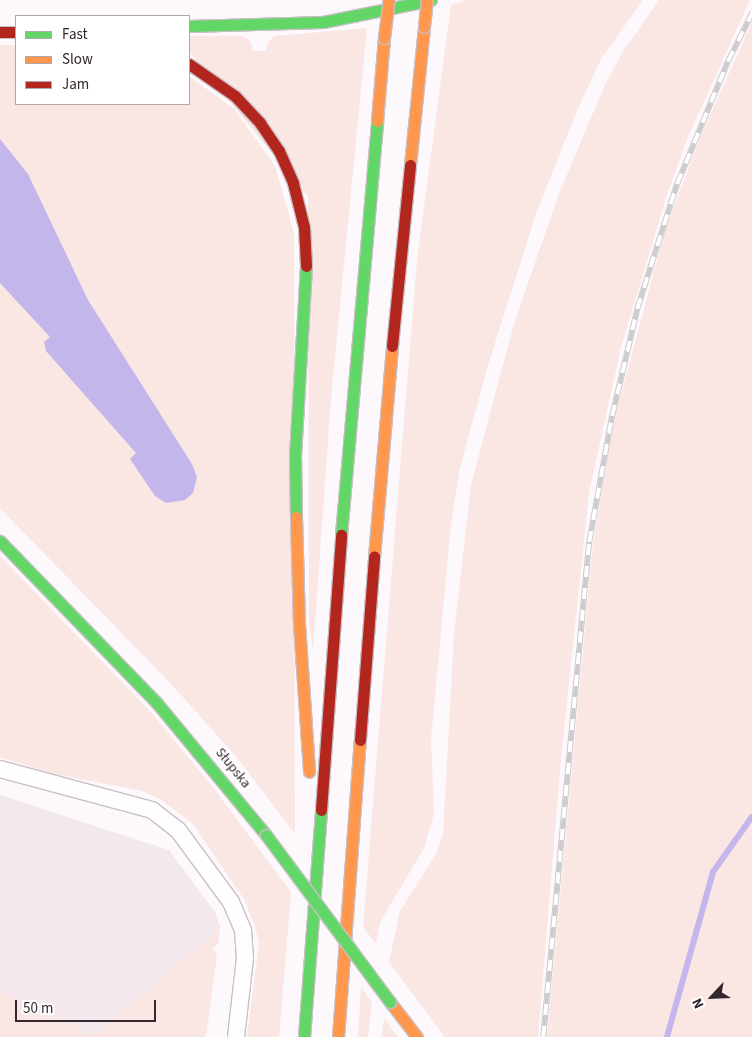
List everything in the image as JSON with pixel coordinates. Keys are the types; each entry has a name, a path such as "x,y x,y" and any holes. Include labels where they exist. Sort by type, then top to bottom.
{"main road":[{"path":"304,1037 346,461 389,0"},
{"path":"338,1037 384,420 427,0"},
{"path":"190,26 323,22 431,0"},
{"path":"0,32 15,32"},
{"path":"190,65 235,96 260,123 279,151 293,183 304,227 306,271 297,400 296,512 302,688 317,854"},
{"name":"Słupska","path":"0,541 163,709 266,835 417,1037"}],"street":[{"path":"0,769 152,810 178,830 231,902 244,930 245,958 236,1037"}],"shaded area":[{"path":"466,0 643,0 601,59 576,113 537,211 488,365 460,468 451,524 431,739 434,814 424,848 380,922 376,944 363,927 417,260 451,5"},
{"path":"659,0 750,0 688,137 667,195 621,347 589,493 561,759 538,1037 445,1037 389,962 400,911 435,856 443,835 454,633 471,485 513,327 558,196 604,87 622,53"},
{"path":"752,22 752,1037 547,1037 593,543 615,417 665,230 699,140"},
{"path":"367,28 331,398 313,650 309,620 308,197 190,53 190,36 243,36 251,42 253,51 266,51 268,42 275,36"},
{"path":"0,45 15,45 15,105 190,105 190,77 234,109 275,166 294,233 295,834 239,760 173,686 0,508"},
{"path":"0,139 28,174 88,300 192,464 197,477 193,493 185,500 166,503 155,496 130,459 136,453 46,351 44,342 50,337 0,283"},
{"path":"0,556 150,711 212,786 291,892 279,1037 247,1037 259,943 255,926 244,899 192,823 160,799 143,791 53,774 0,757"},
{"path":"0,795 169,850 215,912 220,927 95,1035 0,990"},
{"path":"220,927 219,942 213,949 217,955 206,1037 0,1037 0,990 95,1035"},
{"path":"361,987 372,1002 368,1037 358,1037"},
{"path":"384,1018 389,1025 398,1037 382,1037"}],"waterway":[{"path":"667,1037 713,872 752,817"}],"railway":[{"path":"543,1037 589,542 612,416 637,309 677,184 728,61 752,13"}],"traffic: fast":[{"path":"190,26 323,22 431,0"},
{"path":"341,535 377,121"},
{"path":"296,517 295,456 306,266"},
{"path":"0,541 156,702 266,835"},
{"path":"304,1037 321,810"},
{"path":"266,835 390,1002"}],"traffic: slow":[{"path":"384,38 389,0"},
{"path":"424,27 427,0"},
{"path":"410,165 424,27"},
{"path":"377,121 384,38"},
{"path":"374,557 392,346"},
{"path":"296,517 299,624 309,772"},
{"path":"338,1037 360,740"},
{"path":"390,1002 417,1037"}],"traffic: jam":[{"path":"0,32 15,32"},
{"path":"190,65 235,96 260,123 279,151 293,183 304,227 306,266"},
{"path":"392,346 410,165"},
{"path":"321,810 341,535"},
{"path":"360,740 374,557"}]}
